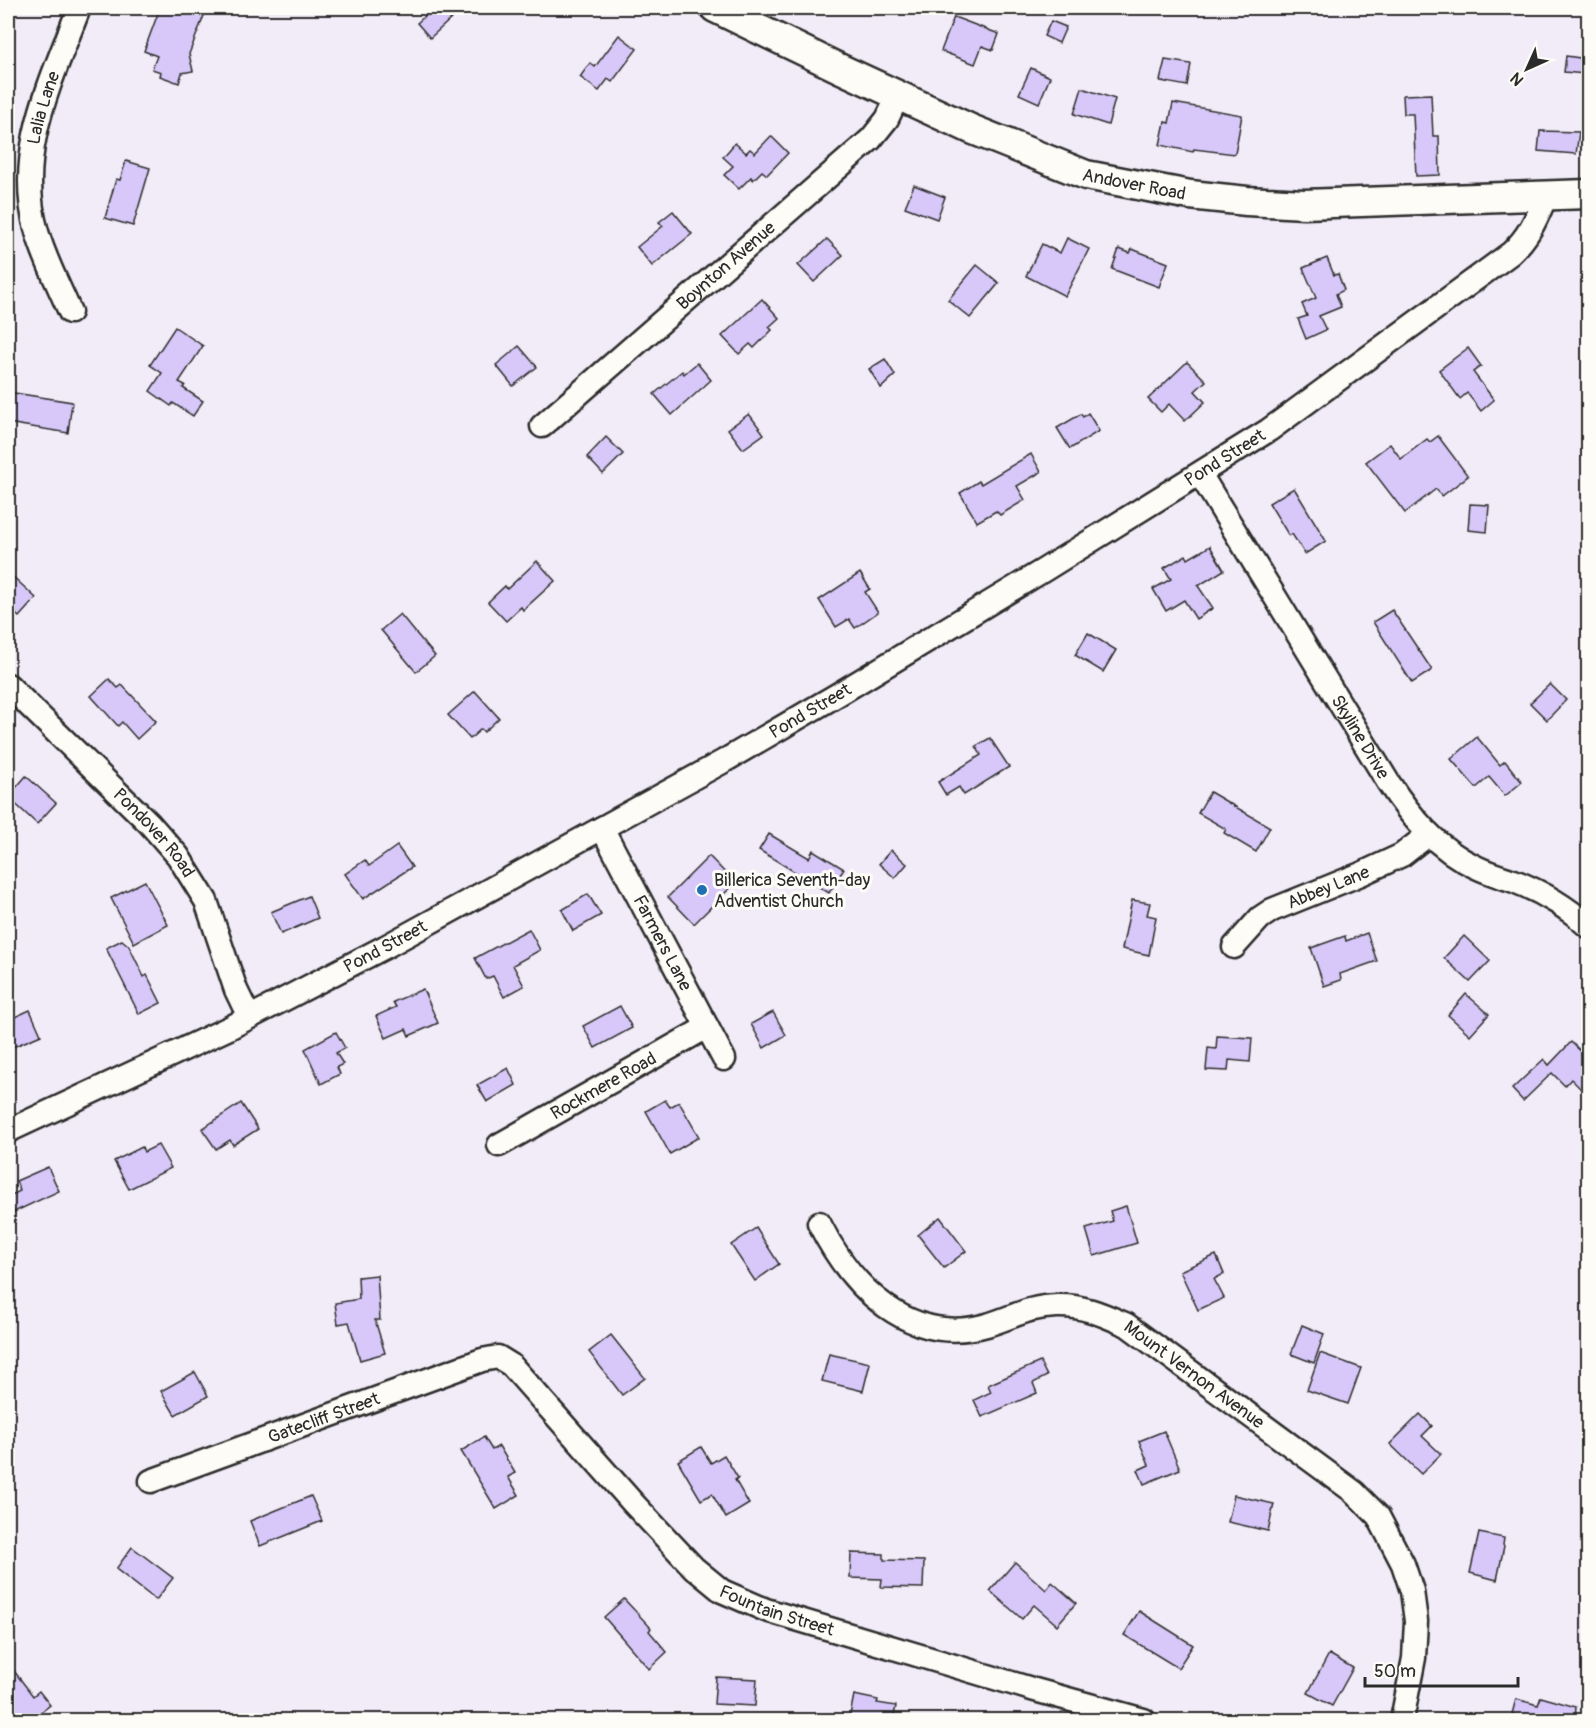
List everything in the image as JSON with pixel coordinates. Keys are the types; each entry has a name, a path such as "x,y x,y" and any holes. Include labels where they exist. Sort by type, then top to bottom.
{"main road":[{"name":"Andover Road","path":"716,8 898,96 1086,176 1179,193 1247,201 1304,204 1588,194"}],"street":[{"name":"Lalia Lane","path":"70,312 42,250 36,231 29,173 30,153 39,115 79,8"},
{"name":"Boynton Avenue","path":"542,426 867,143 887,119 898,96"},
{"name":"Pond Street","path":"8,1131 147,1067 385,947 724,761 837,695 1200,474 1278,423 1511,253 1525,240 1546,196"},
{"name":"Skyline Drive","path":"1200,474 1403,806 1441,846 1453,855 1476,868 1543,894 1588,926"},
{"name":"Pondover Road","path":"8,685 149,823 178,856 206,901 236,990 249,1017"},
{"name":"Farmers Lane","path":"602,828 724,1059"},
{"name":"Abbey Lane","path":"1234,947 1255,923 1272,910 1402,855 1429,834"},
{"name":"Rockmere Road","path":"499,1145 707,1027"},
{"name":"Mount Vernon Avenue","path":"819,1223 827,1240 848,1271 867,1290 907,1320 934,1329 986,1325 1028,1309 1059,1306 1087,1308 1127,1325 1354,1492 1378,1516 1403,1564 1412,1591 1416,1621 1414,1658 1402,1720"},
{"name":"Gatecliff Street","path":"150,1481 482,1360 498,1357"},
{"name":"Fountain Street","path":"498,1357 511,1365 633,1503 694,1568 722,1592 778,1613 1144,1720"}],"building":[{"path":"160,8 187,8 205,13 189,54 193,71 182,73 179,83 160,76 161,72 152,69 157,56 144,51"},
{"path":"434,8 443,8 452,18 430,38 417,23"},
{"path":"954,17 999,34 993,50 982,46 975,64 941,51"},
{"path":"1051,21 1066,27 1059,43 1044,36"},
{"path":"619,35 637,49 612,82 608,79 599,91 580,77 590,63 595,67"},
{"path":"1566,56 1587,59 1585,74 1564,72"},
{"path":"1165,60 1191,64 1187,86 1160,81"},
{"path":"1031,68 1050,77 1039,103 1019,94"},
{"path":"1082,88 1115,99 1108,125 1074,114"},
{"path":"1431,94 1433,136 1439,136 1440,175 1416,176 1413,114 1404,114 1403,95"},
{"path":"1173,103 1242,115 1235,154 1194,149 1193,152 1160,145 1165,122 1169,123"},
{"path":"1540,131 1579,132 1576,154 1538,151"},
{"path":"771,136 788,153 767,175 762,171 753,180 751,177 739,189 724,175 733,166 723,157 735,143 746,153 750,149 755,153"},
{"path":"126,161 150,168 133,226 105,218 116,179 120,180"},
{"path":"914,185 945,197 937,219 905,207"},
{"path":"673,211 692,234 652,266 637,247 663,226 659,222"},
{"path":"1067,238 1089,249 1065,296 1026,276 1042,244 1060,253"},
{"path":"827,239 843,255 814,282 798,265"},
{"path":"1119,249 1130,253 1132,249 1168,263 1159,287 1112,269"},
{"path":"1327,258 1334,275 1338,274 1344,290 1336,294 1341,307 1319,316 1326,330 1306,339 1298,319 1307,316 1302,304 1316,298 1303,268"},
{"path":"977,265 999,283 970,318 948,300"},
{"path":"762,299 779,318 769,327 772,330 754,348 750,344 739,354 722,336"},
{"path":"175,327 203,346 179,382 185,385 183,388 203,401 193,416 173,403 171,406 150,391 162,373 150,365"},
{"path":"519,346 537,367 513,386 496,365"},
{"path":"1468,348 1481,366 1473,372 1494,400 1481,411 1467,393 1460,399 1439,370"},
{"path":"885,359 895,375 881,388 869,369"},
{"path":"1187,362 1206,381 1195,391 1205,402 1185,421 1169,404 1161,412 1148,399"},
{"path":"697,363 711,380 672,415 654,394 682,371 684,374"},
{"path":"8,392 72,402 68,433 8,423"},
{"path":"1088,413 1099,431 1070,449 1057,428 1081,414 1083,417"},
{"path":"749,414 764,434 743,449 728,429"},
{"path":"1438,436 1468,476 1442,496 1436,489 1405,513 1366,462 1390,444 1401,459 1427,439 1430,442"},
{"path":"606,437 623,454 603,474 587,457"},
{"path":"1031,454 1041,472 1017,486 1025,500 1000,515 996,511 977,522 960,493 979,481 981,484"},
{"path":"1294,488 1326,541 1305,554 1292,534 1289,536 1269,503"},
{"path":"1470,504 1489,505 1487,532 1468,530"},
{"path":"1210,546 1224,570 1198,586 1213,608 1196,619 1184,600 1166,611 1153,589 1171,579 1164,568 1186,555 1188,559"},
{"path":"537,561 555,581 523,610 521,607 506,621 488,602 505,586 507,589"},
{"path":"8,572 36,598 19,617 8,607"},
{"path":"860,573 870,589 865,592 878,612 855,628 849,619 836,627 819,600"},
{"path":"1392,610 1432,670 1412,683 1373,622"},
{"path":"400,614 435,656 416,672 381,630"},
{"path":"1088,633 1116,650 1103,672 1075,655"},
{"path":"109,679 118,688 122,685 156,721 137,739 122,722 118,726 91,696"},
{"path":"1550,684 1566,700 1547,720 1530,703"},
{"path":"475,691 499,718 484,732 481,729 470,739 448,715"},
{"path":"1477,737 1500,765 1505,761 1522,782 1505,796 1489,777 1476,788 1451,759"},
{"path":"990,738 1009,767 964,795 959,787 946,795 938,782 981,755 976,746"},
{"path":"26,776 56,803 37,824 8,797"},
{"path":"1210,792 1270,827 1256,852 1224,833 1226,829 1198,813"},
{"path":"769,834 809,858 813,850 844,869 829,893 759,850"},
{"path":"397,846 412,867 363,899 345,874 365,860 369,866"},
{"path":"891,850 907,864 895,878 879,864"},
{"name":"Billerica Seventh-day Adventist Church","path":"709,856 735,883 694,924 668,897"},
{"path":"145,881 168,925 134,943 111,898"},
{"path":"588,894 601,915 573,931 562,910"},
{"path":"309,896 318,918 281,934 271,912"},
{"path":"1132,900 1150,903 1147,915 1156,917 1149,955 1122,949"},
{"path":"529,929 540,950 513,965 524,986 504,997 493,976 486,979 475,958"},
{"path":"1367,933 1377,961 1340,974 1341,980 1324,986 1311,948 1345,936 1346,941"},
{"path":"1464,936 1490,961 1470,982 1444,958"},
{"path":"122,940 129,946 144,977 147,975 161,1003 139,1014 106,948"},
{"path":"423,989 438,1023 409,1036 406,1029 386,1038 376,1016 396,1007 393,1002"},
{"path":"1466,994 1489,1014 1470,1035 1448,1015"},
{"path":"620,1006 632,1028 595,1048 583,1026"},
{"path":"30,1010 41,1035 8,1049 8,1020"},
{"path":"773,1012 786,1035 764,1048 751,1024"},
{"path":"336,1032 345,1048 336,1053 343,1064 337,1067 340,1074 321,1084 305,1049"},
{"path":"1217,1036 1252,1038 1250,1062 1229,1060 1228,1071 1206,1070 1208,1048 1216,1049"},
{"path":"1571,1042 1588,1058 1588,1096 1571,1079 1565,1086 1552,1073 1523,1101 1512,1089 1544,1059 1549,1065"},
{"path":"508,1068 516,1085 487,1102 477,1085"},
{"path":"665,1100 670,1107 679,1102 699,1137 670,1154 646,1111"},
{"path":"241,1103 258,1129 233,1145 230,1140 216,1149 202,1129"},
{"path":"158,1145 171,1168 129,1189 114,1161 142,1147 144,1152"},
{"path":"48,1167 59,1191 12,1213 8,1197 20,1191 16,1181"},
{"path":"1126,1206 1137,1243 1094,1256 1086,1229 1113,1221 1110,1211"},
{"path":"940,1217 966,1251 944,1268 918,1235"},
{"path":"756,1228 779,1264 755,1281 731,1245"},
{"path":"1216,1255 1224,1274 1214,1279 1224,1298 1198,1310 1180,1271"},
{"path":"377,1275 380,1320 375,1320 385,1353 360,1360 349,1322 338,1324 335,1303 359,1299 358,1277"},
{"path":"1302,1325 1324,1334 1314,1363 1291,1354"},
{"path":"611,1335 645,1378 622,1395 589,1352"},
{"path":"1320,1353 1361,1368 1348,1404 1307,1390"},
{"path":"829,1354 870,1363 863,1391 822,1381"},
{"path":"1040,1362 1047,1376 1033,1383 1037,1393 982,1417 974,1400 991,1392 988,1385"},
{"path":"195,1372 208,1396 175,1415 161,1391"},
{"path":"1420,1414 1432,1426 1422,1436 1441,1454 1421,1474 1390,1444"},
{"path":"1164,1431 1180,1469 1144,1484 1138,1470 1149,1465 1139,1441"},
{"path":"484,1437 492,1450 499,1446 515,1473 508,1477 519,1495 496,1509 461,1451"},
{"path":"701,1447 711,1463 724,1455 738,1478 735,1480 749,1504 726,1518 712,1494 701,1500 678,1461"},
{"path":"1234,1495 1274,1504 1268,1531 1228,1522"},
{"path":"311,1496 322,1521 260,1546 250,1521"},
{"path":"1479,1533 1504,1538 1497,1580 1470,1573"},
{"path":"132,1547 173,1578 156,1600 116,1569"},
{"path":"851,1553 884,1554 884,1560 924,1561 923,1588 881,1587 882,1579 850,1578"},
{"path":"1015,1562 1046,1590 1052,1582 1076,1603 1057,1625 1034,1605 1022,1619 990,1591"},
{"path":"624,1599 651,1628 649,1631 667,1652 649,1669 604,1617"},
{"path":"1139,1611 1193,1645 1178,1668 1124,1635"},
{"path":"1329,1654 1353,1668 1332,1706 1308,1693"},
{"path":"8,1663 33,1696 39,1691 50,1705 31,1720 14,1720 8,1712"},
{"path":"716,1677 757,1679 755,1706 714,1704"},
{"path":"854,1695 878,1700 877,1703 896,1706 893,1720 849,1720"},
{"path":"1541,1697 1576,1707 1575,1720 1532,1720 1512,1714 1516,1699 1538,1705"}],"place":[{"name":"Billerica Seventh-day Adventist Church","path":"702,890"}]}
